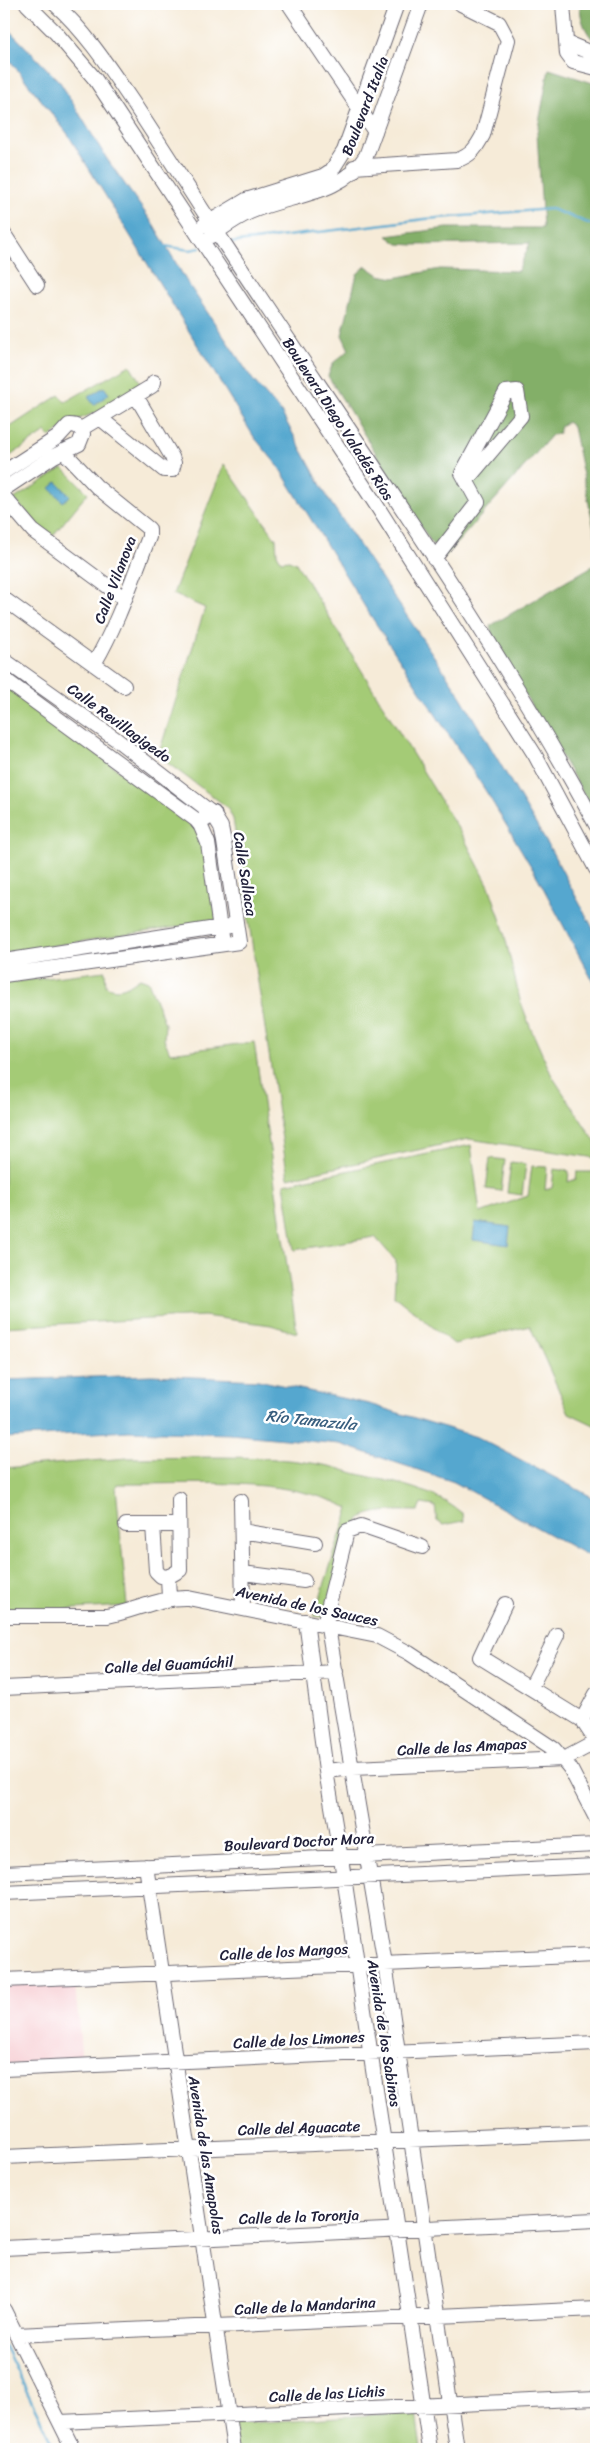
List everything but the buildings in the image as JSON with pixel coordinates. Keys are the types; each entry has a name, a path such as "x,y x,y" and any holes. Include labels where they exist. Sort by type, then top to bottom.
{"main road":[{"path":"199,822 214,814"}],"street":[{"name":"Boulevard Diego Valadés Ríos","path":"27,4 56,33 95,79 374,503 530,746 596,869"},
{"name":"Boulevard Diego Valadés Ríos","path":"55,4 71,19 107,63 434,559 553,744 596,825"},
{"path":"289,4 375,132"},
{"name":"Boulevard Italia","path":"198,237 249,206 323,176 332,170 338,162 359,110 397,4"},
{"name":"Boulevard Italia","path":"249,206 328,187 359,168 366,156 421,4"},
{"path":"338,162 359,168 457,160 466,157 476,149 483,135 508,40 499,23 461,4"},
{"path":"563,4 567,54 570,59 592,61"},
{"path":"4,234 37,285"},
{"path":"81,429 152,386 154,382"},
{"path":"434,559 478,502 466,481 462,473 506,392 517,391 521,416 466,481"},
{"path":"100,418 164,470 172,470 174,462 172,457 136,396"},
{"path":"4,489 10,473 58,437 69,425 78,426 81,429 83,434 79,444 10,473"},
{"name":"Calle Vilanova","path":"63,451 97,487 149,529 149,537 110,636 94,664"},
{"path":"4,497 33,531 125,599"},
{"path":"4,600 124,686"},
{"name":"Calle Revillagigedo","path":"4,660 117,740 214,814"},
{"path":"4,679 199,822 208,843 222,944 4,975"},
{"name":"Calle Sallaca","path":"214,814 221,827 224,842 239,942 222,944"},
{"path":"4,960 237,925"},
{"path":"153,1525 156,1572 161,1576 168,1577 180,1570 179,1499"},
{"path":"241,1502 244,1610"},
{"path":"126,1525 179,1524"},
{"name":"Avenida de los Sabinos","path":"422,1547 361,1526 347,1531 326,1616 385,1964 457,2449"},
{"path":"242,1531 315,1543"},
{"path":"243,1573 304,1581"},
{"path":"168,1577 169,1598"},
{"name":"Avenida de los Sauces","path":"4,1616 107,1616 124,1613 169,1598 188,1598 377,1636 409,1653 544,1742 564,1759 596,1818"},
{"path":"505,1604 480,1657 532,1687 582,1720 596,1741"},
{"name":"Avenida de los Sabinos","path":"306,1621 326,1771 344,1877 430,2449"},
{"path":"532,1687 557,1635"},
{"name":"Calle del Guamúchil","path":"4,1688 336,1672"},
{"path":"582,1720 596,1694"},
{"name":"Calle de las Amapas","path":"326,1771 353,1768 564,1759 596,1741"},
{"name":"Boulevard Doctor Mora","path":"4,1873 596,1845"},
{"name":"Avenida de las Amapolas","path":"146,1866 234,2449"},
{"path":"4,1893 596,1866"},
{"name":"Calle de los Mangos","path":"4,1980 596,1955"},
{"name":"Calle de los Limones","path":"4,2069 596,2043"},
{"name":"Calle del Aguacate","path":"4,2157 596,2132"},
{"name":"Calle de la Toronja","path":"4,2248 202,2237 596,2220"},
{"name":"Calle de la Mandarina","path":"16,2335 596,2309"},
{"path":"4,2310 73,2449"},
{"name":"Calle de las Lichis","path":"60,2422 596,2398"}],"shaded area":[{"path":"4,1982 75,1984 82,2062 4,2065"}],"green space":[{"path":"580,4 596,5 596,43 584,25"},
{"path":"549,69 596,84 596,538 573,427 567,422 561,426 559,433 552,435 442,560 328,376 333,363 349,350 342,335 357,274 366,266 379,275 394,278 440,269 518,271 530,243 413,245 398,244 387,236 447,228 543,228 537,133"},
{"path":"130,365 142,385 105,409 74,421 50,437 46,432 4,460 4,431 59,395 65,402"},
{"path":"224,464 276,539 277,554 281,561 289,560 296,563 465,840 489,886 502,924 520,1000 531,1029 552,1076 596,1143 596,1158 469,1139 288,1178 233,819 227,807 158,756 205,608 173,594"},
{"path":"63,468 88,493 51,538 14,499"},
{"path":"596,564 596,815 494,642 490,626"},
{"path":"7,688 190,823 201,834 217,921 4,953 4,694"},
{"path":"105,971 106,986 111,988 124,988 140,978 148,981 165,1024 164,1039 170,1053 254,1042 297,1333 271,1325 204,1316 4,1327 4,983"},
{"path":"471,1145 480,1213 528,1196 532,1166 547,1167 545,1190 552,1188 554,1169 569,1171 568,1182 576,1179 577,1172 596,1172 596,1426 569,1413 530,1326 454,1344 394,1296 396,1261 375,1237 294,1250 284,1184"},
{"path":"490,1158 505,1160 501,1191 486,1189"},
{"path":"511,1162 526,1164 522,1195 507,1193"},
{"path":"128,1458 254,1458 279,1459 329,1466 428,1493 463,1514 464,1521 443,1525 437,1521 435,1506 421,1504 418,1511 387,1511 364,1516 359,1520 323,1617 314,1616 349,1508 295,1490 266,1486 205,1483 117,1484 127,1606 4,1613 4,1468"},
{"path":"416,2412 421,2449 236,2449 232,2424"}],"water":[{"path":"4,25 60,82 107,159 154,225 187,282 253,380 281,412 329,500 458,692 551,850 596,934 596,987 538,878 487,793 365,607 278,466 254,437 67,133 4,53"},
{"path":"104,387 109,394 94,405 88,397"},
{"path":"57,482 70,496 63,502 50,488"},
{"path":"475,1222 510,1227 508,1245 473,1240"},
{"name":"Río Tamazula","path":"152,1375 258,1380 369,1404 477,1437 596,1499 596,1560 454,1482 340,1444 230,1434 129,1431 4,1438 4,1380"}],"waterway":[{"path":"230,243 425,219 551,209 596,226"},
{"path":"164,246 190,250 200,248"},
{"path":"4,2345 55,2449"}]}
